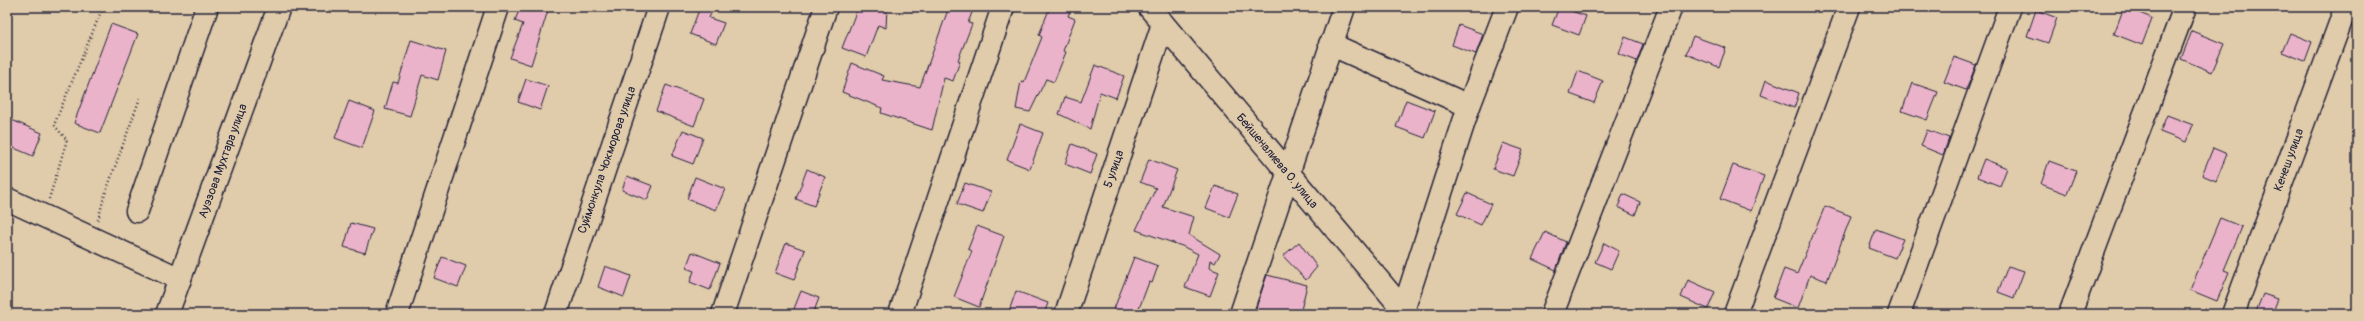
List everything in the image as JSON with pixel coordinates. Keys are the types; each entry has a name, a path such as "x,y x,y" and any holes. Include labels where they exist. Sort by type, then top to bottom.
{"street":[{"name":"Ауэзова Мухтара улица","path":"167,314 279,7"},
{"path":"397,314 498,7"},
{"name":"Суймонкула Чокморова улица","path":"556,314 659,7"},
{"path":"723,314 826,7"},
{"path":"900,314 1004,7"},
{"name":"Бейшеналиева О. улица","path":"1148,7 1404,313"},
{"path":"1241,314 1288,176 1330,44 1344,7"},
{"path":"1404,313 1469,106 1507,7"},
{"path":"1552,314 1671,7"},
{"path":"1735,314 1849,7"},
{"path":"1899,314 2010,7"},
{"path":"2070,314 2185,7"},
{"name":"Кенеш улица","path":"2233,314 2346,7"},
{"path":"137,210 209,9"},
{"name":"5 улица","path":"1066,314 1163,24"},
{"path":"1330,44 1469,106"},
{"path":"7,199 180,279"}],"path":[{"path":"44,215 67,140 54,125 103,7"},
{"path":"94,238 104,197 140,98"}],"building":[{"path":"520,7 549,7 531,65 510,58 523,24 515,21"},
{"path":"700,7 714,7 709,18 724,23 716,44 690,34"},
{"path":"858,7 887,7 886,28 878,25 866,57 842,48"},
{"path":"949,7 974,7 968,23 972,24 958,60 960,61 953,81 944,78 932,130 881,113 882,108 842,92 852,63 884,76 882,80 920,87"},
{"path":"1050,7 1072,7 1068,16 1075,19 1063,51 1066,52 1054,82 1046,79 1030,112 1016,109 1021,81 1024,82 1042,37 1039,35"},
{"path":"1559,7 1586,16 1579,35 1552,25"},
{"path":"2124,7 2152,18 2142,45 2114,34"},
{"path":"2036,10 2057,18 2048,43 2027,36"},
{"path":"111,24 138,34 100,133 74,123"},
{"path":"1459,25 1483,34 1476,54 1452,45"},
{"path":"2192,31 2224,44 2212,72 2181,59"},
{"path":"2290,33 2312,42 2305,61 2282,52"},
{"path":"1693,36 1726,48 1719,67 1686,54"},
{"path":"1625,37 1643,44 1637,61 1619,54"},
{"path":"411,40 446,51 438,80 422,75 410,116 385,109 393,82 398,83"},
{"path":"1954,57 1976,65 1966,90 1944,82"},
{"path":"1095,65 1124,76 1116,98 1100,92 1090,129 1059,114 1065,97 1081,102"},
{"path":"1578,71 1603,81 1594,103 1570,94"},
{"path":"526,79 548,86 540,110 518,102"},
{"path":"1766,80 1799,93 1794,108 1761,95"},
{"path":"1912,83 1938,92 1927,120 1902,111"},
{"path":"666,85 704,99 694,126 656,111"},
{"path":"1406,100 1435,111 1425,138 1396,127"},
{"path":"349,101 375,111 362,148 335,138"},
{"path":"2167,115 2193,125 2186,142 2160,132"},
{"path":"7,118 42,133 33,156 7,145"},
{"path":"1020,124 1043,133 1030,169 1007,160"},
{"path":"683,130 703,138 693,164 672,156"},
{"path":"1927,130 1949,138 1943,155 1921,146"},
{"path":"1503,143 1523,150 1513,176 1493,169"},
{"path":"1072,144 1097,154 1090,174 1065,164"},
{"path":"2213,148 2227,154 2216,181 2202,175"},
{"path":"1149,159 1177,170 1163,207 1194,217 1189,235 1220,254 1215,263 1210,260 1209,268 1219,272 1210,296 1185,287 1198,254 1182,246 1136,230 1156,188 1140,182"},
{"path":"1984,159 2007,168 2000,186 1977,177"},
{"path":"2049,161 2076,171 2067,194 2041,184"},
{"path":"1733,165 1764,176 1751,211 1720,199"},
{"path":"807,169 825,177 814,206 796,199"},
{"path":"627,176 653,186 647,200 622,190"},
{"path":"695,177 725,189 716,210 687,199"},
{"path":"965,183 991,192 983,213 957,204"},
{"path":"1215,186 1238,194 1229,217 1206,208"},
{"path":"1467,193 1491,204 1481,225 1457,214"},
{"path":"1623,194 1640,202 1635,215 1618,207"},
{"path":"1825,206 1851,216 1827,281 1810,275 1798,308 1773,298 1784,269 1797,274"},
{"path":"2220,218 2242,227 2224,270 2229,272 2217,301 2190,290"},
{"path":"351,223 373,229 365,253 344,247"},
{"path":"977,226 1004,236 979,307 954,297 972,251 968,249"},
{"path":"1876,229 1903,239 1895,258 1869,248"},
{"path":"1545,232 1566,242 1556,270 1532,259"},
{"path":"1299,242 1317,267 1306,280 1283,256"},
{"path":"786,243 805,250 794,280 775,273"},
{"path":"1604,243 1619,251 1611,269 1595,262"},
{"path":"692,252 720,263 710,290 690,282 694,271 686,268"},
{"path":"442,257 466,266 458,287 434,278"},
{"path":"1134,257 1158,266 1152,283 1149,282 1137,314 1112,314"},
{"path":"605,266 631,276 624,297 598,287"},
{"path":"2008,266 2024,271 2014,298 1998,292"},
{"path":"1267,275 1307,285 1300,314 1254,314"},
{"path":"1688,280 1715,292 1708,309 1681,297"},
{"path":"801,291 819,298 813,314 792,314"},
{"path":"1016,291 1048,303 1044,314 1008,314"},
{"path":"2263,294 2278,299 2272,314 2255,314"}]}
